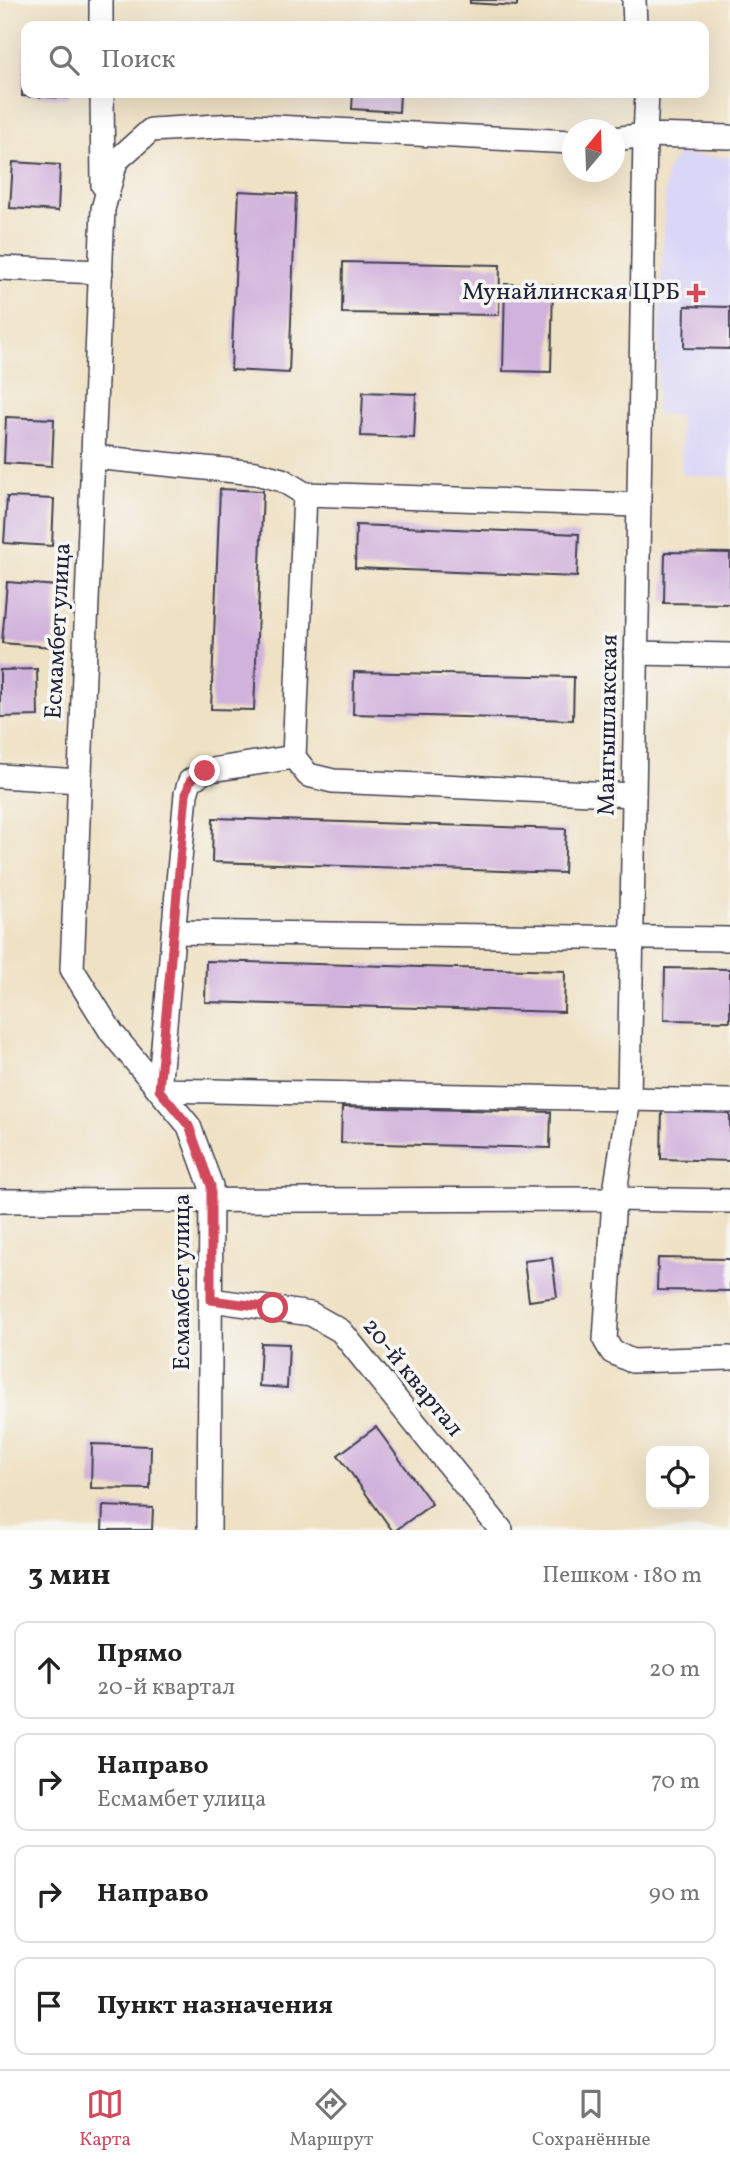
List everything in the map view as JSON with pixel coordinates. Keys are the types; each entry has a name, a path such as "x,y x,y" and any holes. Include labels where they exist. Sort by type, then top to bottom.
{"street":[{"path":"100,0 101,21"},
{"path":"634,0 635,21"},
{"path":"102,98 103,209"},
{"name":"Мангышлакская","path":"647,98 629,1099 614,1199 605,1340 612,1352 632,1360 730,1358"},
{"name":"Есмамбет улица","path":"209,1530 211,1186 189,1126 112,1033 72,969 103,209 116,161 151,130 235,125 562,141"},
{"path":"625,138 645,135 730,137"},
{"path":"0,268 101,272"},
{"path":"93,457 256,473 282,480 305,494 638,505"},
{"path":"305,494 294,757 308,775 333,781 634,795"},
{"path":"636,653 730,655"},
{"path":"294,757 205,771 190,781 186,794 159,1090 730,1101"},
{"path":"0,776 79,781"},
{"path":"174,932 730,939"},
{"path":"0,1202 239,1199 730,1201"},
{"name":"20-й квартал","path":"211,1300 311,1314 341,1331 501,1530"}],"shaded area":[{"name":"Мунайлинская ЦРБ","path":"677,155 730,157 730,477 682,475 680,416 656,414 666,173"}],"building":[{"path":"470,0 517,0 517,6 470,3"},
{"path":"353,98 400,98 399,112 352,109"},
{"path":"13,162 60,165 58,211 10,208"},
{"path":"239,191 296,194 289,373 231,370"},
{"path":"343,262 500,265 499,315 342,313"},
{"path":"505,284 553,285 551,372 503,371"},
{"path":"685,306 730,307 730,349 684,348"},
{"path":"363,392 416,394 414,438 361,436"},
{"path":"6,417 54,419 52,466 4,463"},
{"path":"220,489 263,491 254,710 211,709"},
{"path":"7,497 54,499 52,546 4,543"},
{"path":"356,525 579,534 577,577 355,568"},
{"path":"665,552 730,553 730,604 664,603"},
{"path":"7,582 57,586 52,647 2,643"},
{"path":"37,669 38,716 0,717 0,670"},
{"path":"354,672 574,677 573,720 353,714"},
{"path":"213,818 566,829 564,873 212,862"},
{"path":"206,961 565,971 564,1012 205,1002"},
{"path":"665,968 730,969 730,1021 664,1020"},
{"path":"342,1107 551,1112 550,1148 341,1143"},
{"path":"662,1108 730,1109 730,1161 661,1159"},
{"path":"552,1258 557,1297 529,1301 524,1261"},
{"path":"658,1258 730,1259 730,1291 657,1290"},
{"path":"261,1343 289,1344 287,1388 259,1386"},
{"path":"376,1427 432,1504 396,1530 392,1530 338,1455"},
{"path":"92,1444 151,1446 150,1489 91,1488"},
{"path":"103,1506 153,1508 152,1530 102,1530"}],"place":[{"name":"Мунайлинская ЦРБ","path":"696,293"}],"route":[{"path":"205,771 190,781 186,794 159,1090 189,1126 211,1186 211,1300 273,1308"}]}
